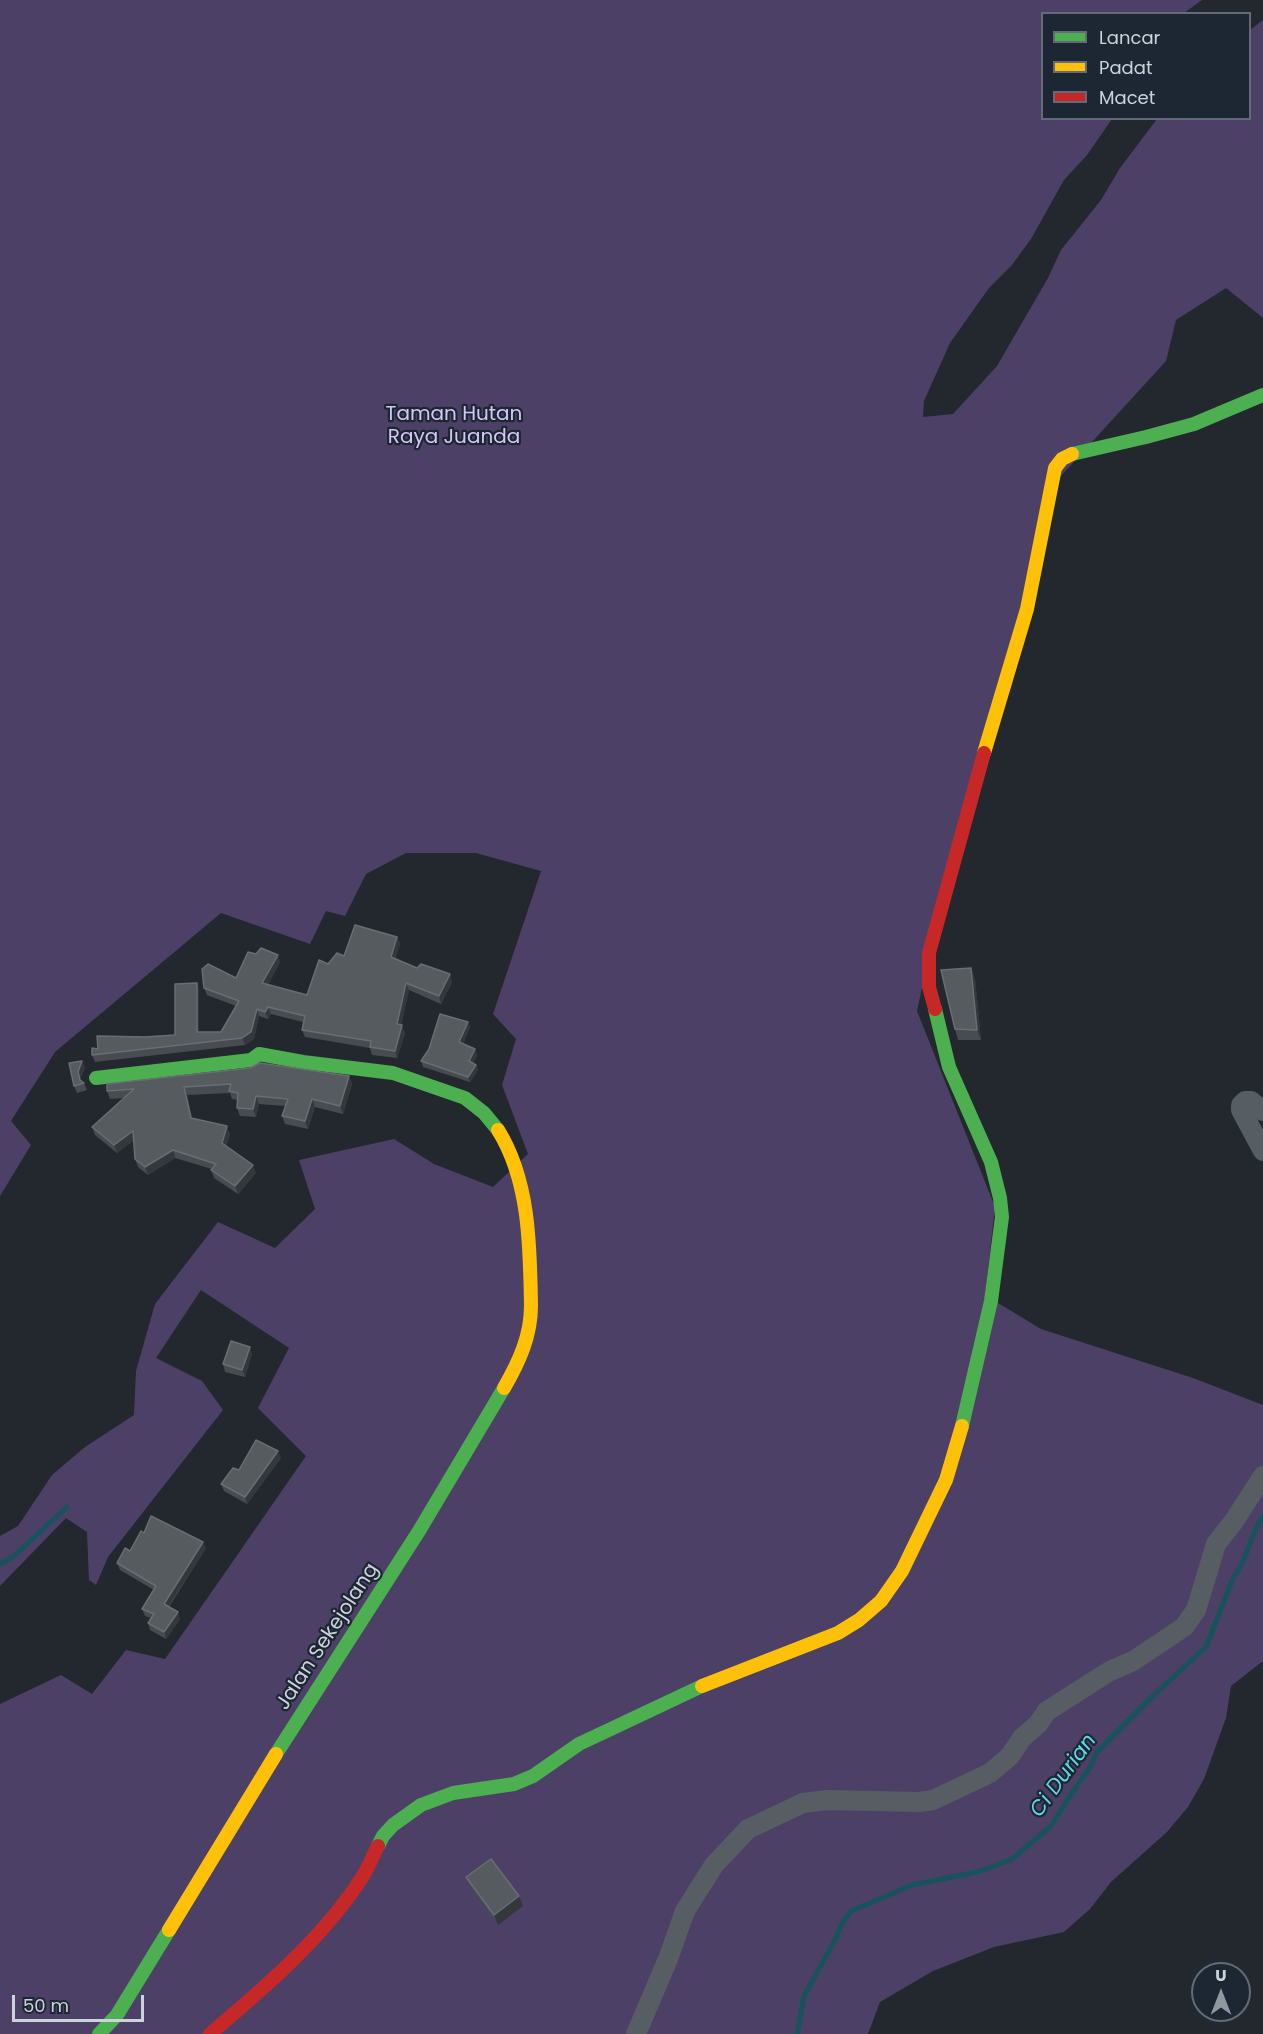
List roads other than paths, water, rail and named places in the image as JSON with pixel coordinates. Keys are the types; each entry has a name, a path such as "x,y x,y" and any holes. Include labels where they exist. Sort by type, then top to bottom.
{"street":[{"path":"210,2034 273,1980 326,1926 362,1878 383,1836 406,1814 421,1805 453,1793 514,1784 533,1776 579,1744 660,1705 716,1679 838,1633 859,1620 882,1600 902,1571 946,1480 959,1437 991,1301 1002,1217 991,1162 950,1067 928,987 929,953 977,776 1027,609 1055,468 1062,459 1073,454 1182,428 1241,406 1263,395"},
{"name":"Jalan Sekejolang","path":"96,1078 251,1060 258,1054 393,1073 465,1098 476,1104 494,1123 517,1165 522,1186 531,1309 530,1329 507,1383 413,1542 324,1678 117,2015 99,2034"},
{"path":"1263,1111 1251,1101 1245,1101 1241,1105 1241,1110 1263,1151"},
{"path":"636,2034 668,1959 685,1911 714,1865 748,1829 803,1803 827,1800 919,1802 933,1800 990,1773 1010,1756 1022,1738 1038,1724 1047,1711 1110,1671 1133,1661 1184,1627 1200,1600 1216,1544 1263,1476"}],"waterway":[{"path":"0,1564 14,1556 67,1507"},
{"name":"Ci Durian","path":"797,2034 804,1996 842,1923 851,1911 912,1885 981,1871 1012,1859 1051,1826 1089,1769 1097,1752 1206,1647 1233,1578 1242,1564 1263,1516"}],"park label":[{"name":"Taman Hutan Raya Juanda","path":"454,426"}]}
